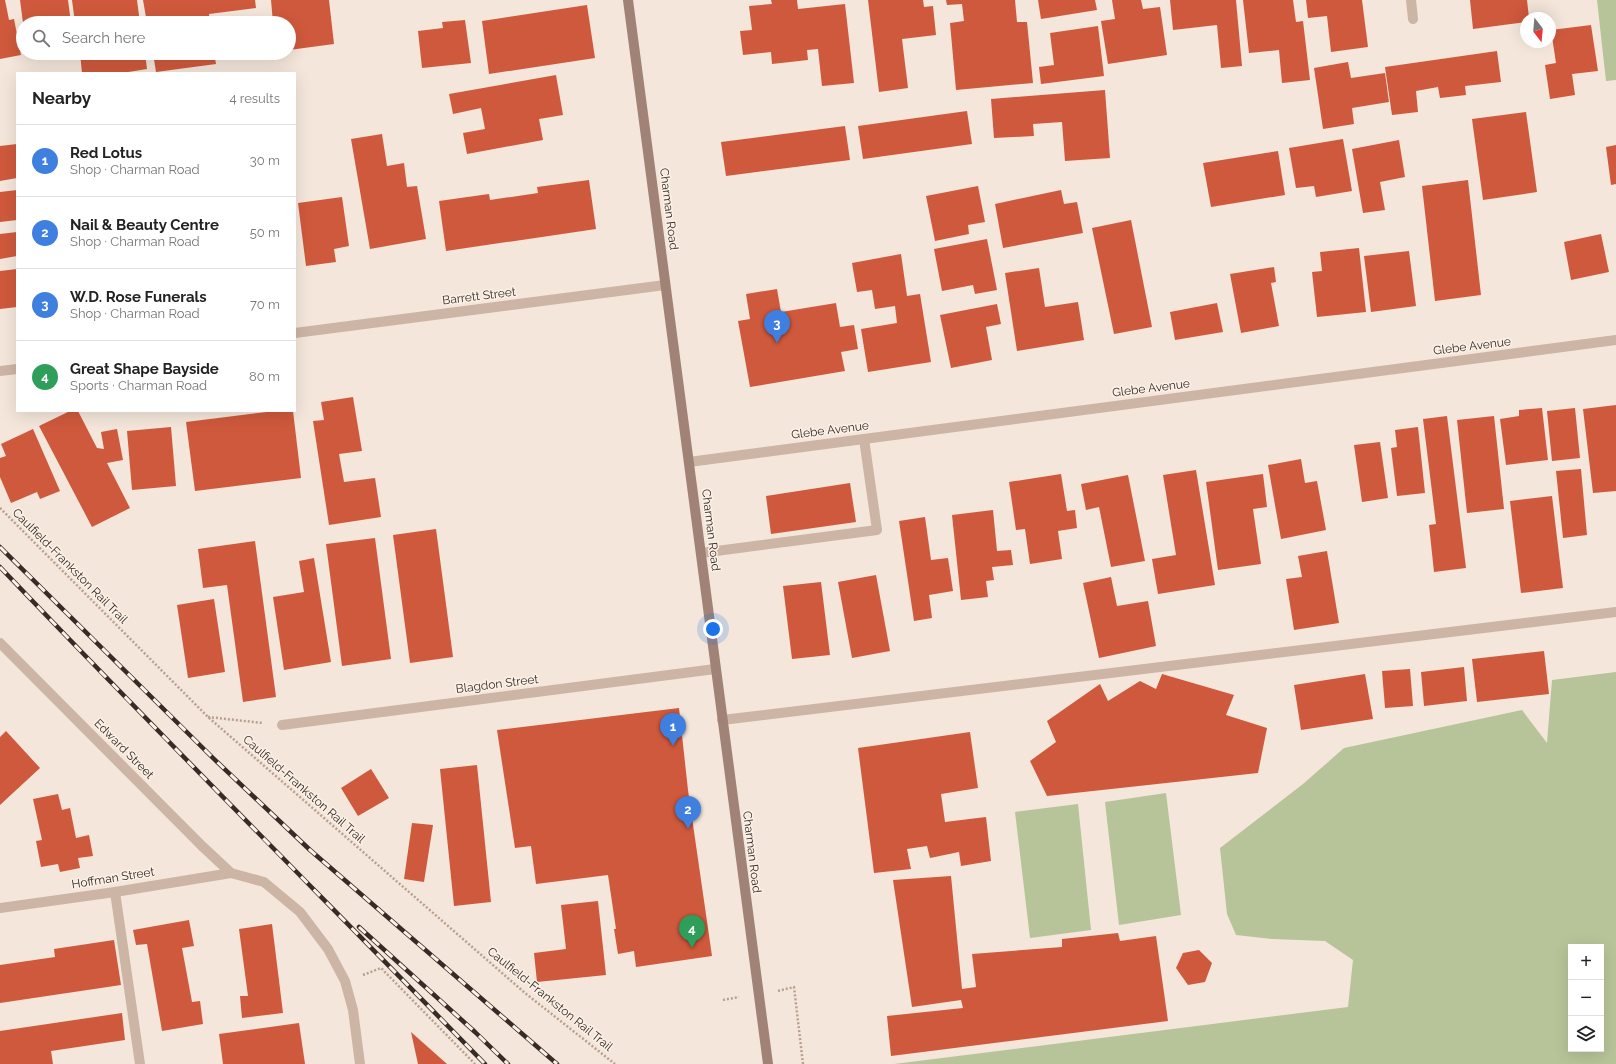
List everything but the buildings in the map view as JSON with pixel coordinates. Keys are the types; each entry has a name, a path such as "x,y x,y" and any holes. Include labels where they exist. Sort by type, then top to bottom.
{"main road":[{"name":"Charman Road","path":"628,0 768,1064"}],"street":[{"path":"1410,0 1413,19"},
{"name":"Barrett Street","path":"296,333 665,285"},
{"name":"Glebe Avenue","path":"689,462 1616,340"},
{"path":"0,371 16,369"},
{"path":"701,553 877,530 864,439"},
{"path":"722,720 1616,612"},
{"name":"Edward Street","path":"0,643 230,873"},
{"name":"Blagdon Street","path":"282,724 716,669"},
{"path":"230,873 264,882 300,912 328,949 345,981 353,1010 360,1064"},
{"name":"Hoffman Street","path":"0,908 115,892 230,873"},
{"path":"115,892 140,1064"}],"path":[{"name":"Caulfield-Frankston Rail Trail","path":"0,508 208,717 525,993 615,1064"},
{"path":"208,717 282,724"},
{"path":"345,981 381,968 475,1064"}],"green space":[{"path":"1597,0 1616,0 1616,80 1606,81"},
{"path":"1616,672 1616,1064 894,1064 1348,1007 1353,960 1325,941 1273,939 1236,935 1227,914 1220,848 1303,784 1344,748 1522,710 1547,743 1552,680"},
{"path":"1166,793 1181,915 1119,925 1105,802"},
{"path":"1078,804 1091,930 1030,938 1015,812"}],"railway":[{"path":"0,547 214,759 310,850 557,1064"},
{"path":"0,567 485,1064"},
{"path":"359,927 475,1032 508,1064"}],"place":[{"name":"W.D. Rose Funerals","path":"777,343"},
{"name":"Red Lotus","path":"673,746"},
{"name":"Nail & Beauty Centre","path":"688,829"},
{"name":"Great Shape Bayside","path":"692,948"}]}
